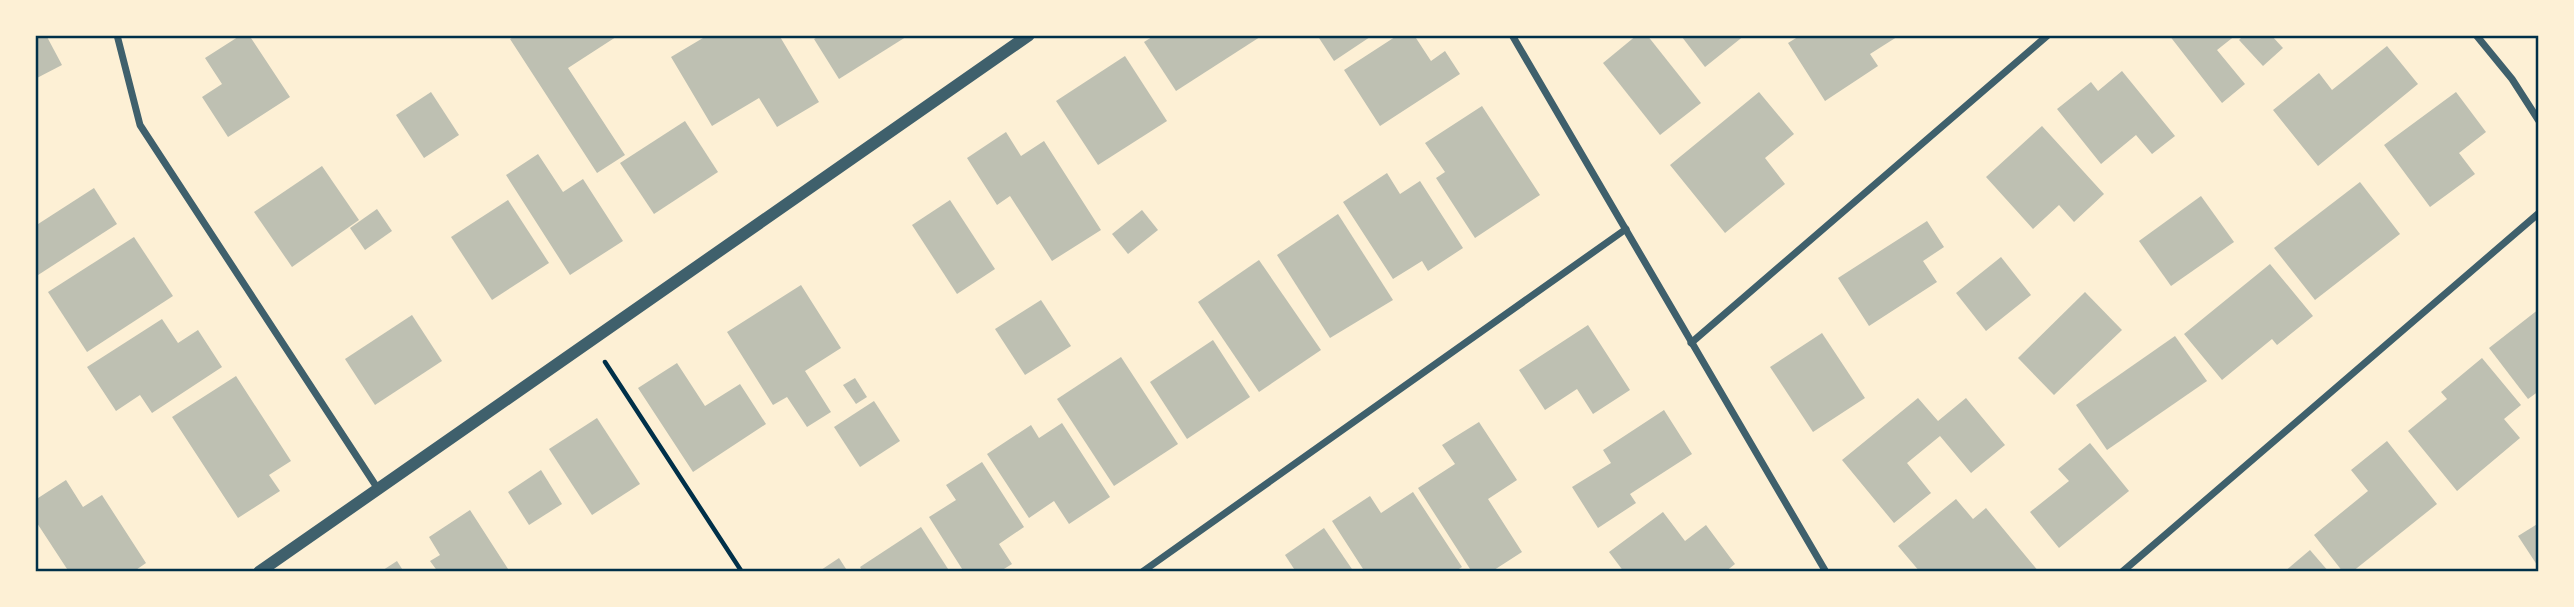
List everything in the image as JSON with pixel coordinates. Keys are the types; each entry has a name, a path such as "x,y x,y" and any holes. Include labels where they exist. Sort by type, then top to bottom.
{"street":[{"path":"117,35 140,125 378,489"},
{"path":"259,572 1028,35"},
{"path":"1512,35 1826,572"},
{"path":"1691,343 2048,35"},
{"path":"2476,35 2512,79 2539,121"},
{"path":"2122,572 2539,213"},
{"path":"1142,572 1626,229"}],"path":[{"path":"591,341 742,572"}],"building":[{"path":"46,35 62,65 35,79 35,38"},
{"path":"241,35 249,35 290,97 228,137 202,97 222,84 205,58"},
{"path":"517,35 619,35 568,68 625,155 597,173 510,39"},
{"path":"708,35 779,35 819,102 777,127 759,98 712,126 671,57"},
{"path":"821,35 909,35 839,79 814,39"},
{"path":"1155,35 1263,35 1176,91 1144,42"},
{"path":"1317,35 1373,35 1334,61"},
{"path":"1398,35 1414,35 1431,61 1445,51 1460,74 1380,126 1344,70"},
{"path":"1637,35 1647,35 1701,103 1660,135 1603,63"},
{"path":"1745,35 1705,67 1682,37"},
{"path":"1801,35 1900,35 1870,54 1878,66 1825,101 1788,43"},
{"path":"2169,35 2236,35 2217,50 2245,84 2222,103"},
{"path":"2244,35 2271,35 2283,48 2263,66 2239,40"},
{"path":"2387,46 2418,84 2318,166 2273,110 2319,73 2332,90"},
{"path":"1125,56 1167,121 1098,165 1056,101"},
{"path":"2122,71 2175,136 2152,154 2136,135 2101,164 2057,109 2091,82 2098,91"},
{"path":"431,92 459,135 424,158 396,115"},
{"path":"1759,92 1794,134 1765,158 1785,184 1725,233 1670,165"},
{"path":"2456,92 2486,132 2459,153 2475,174 2430,207 2384,145"},
{"path":"1482,106 1540,195 1475,238 1436,178 1445,172 1425,143"},
{"path":"685,121 718,172 654,214 620,163"},
{"path":"2042,126 2104,194 2074,222 2059,205 2033,229 1986,177"},
{"path":"1006,132 1021,156 1044,141 1101,230 1052,261 1010,196 997,205 967,158"},
{"path":"538,154 563,192 583,179 623,241 570,275 506,175"},
{"path":"322,166 359,220 292,267 254,212"},
{"path":"1387,173 1400,194 1420,181 1463,248 1428,271 1422,261 1393,279 1343,202"},
{"path":"2360,182 2400,234 2315,300 2274,248"},
{"path":"94,188 117,224 35,277 35,226"},
{"path":"2201,196 2234,242 2171,286 2139,241"},
{"path":"508,200 549,263 492,300 451,237"},
{"path":"950,200 995,269 957,294 912,225"},
{"path":"377,209 392,231 365,250 350,228"},
{"path":"1142,210 1158,230 1128,254 1112,234"},
{"path":"1338,214 1393,300 1330,338 1277,255"},
{"path":"1927,221 1944,247 1923,261 1937,282 1869,326 1838,278"},
{"path":"134,237 173,296 87,352 48,292"},
{"path":"2001,257 2031,295 1986,331 1956,293"},
{"path":"1259,260 1321,350 1259,392 1198,302"},
{"path":"2270,264 2313,316 2277,345 2272,339 2222,380 2184,334"},
{"path":"801,285 841,348 805,371 831,412 807,427 787,397 773,405 727,332"},
{"path":"2085,292 2122,330 2054,395 2018,358"},
{"path":"1041,300 1071,346 1025,375 995,329"},
{"path":"2539,309 2539,391 2528,399 2489,348"},
{"path":"412,315 442,361 375,405 345,359"},
{"path":"162,319 178,343 198,330 222,367 152,413 140,395 116,411 87,367"},
{"path":"1588,325 1630,390 1593,414 1577,389 1545,410 1519,370"},
{"path":"1822,333 1865,398 1813,432 1770,367"},
{"path":"2175,336 2207,381 2107,450 2076,405"},
{"path":"1213,340 1250,397 1187,439 1150,382"},
{"path":"1121,357 1178,444 1114,486 1057,399"},
{"path":"2482,358 2521,405 2504,419 2520,438 2457,491 2408,431 2447,399 2441,392"},
{"path":"677,363 705,406 740,384 766,424 693,472 638,388"},
{"path":"236,376 291,461 269,475 280,491 238,518 172,417"},
{"path":"855,378 867,397 856,404 843,385"},
{"path":"1918,398 1938,421 1966,398 2005,445 1971,473 1940,436 1907,463 1931,493 1894,523 1842,460"},
{"path":"874,401 900,441 860,467 834,427"},
{"path":"1664,410 1692,454 1630,494 1636,503 1598,528 1572,487 1611,463 1603,450"},
{"path":"597,418 640,484 592,515 549,449"},
{"path":"1479,422 1517,480 1488,499 1522,552 1491,572 1472,572 1418,488 1455,464 1442,445"},
{"path":"1062,423 1110,497 1069,524 1054,501 1029,518 987,454 1031,425 1039,438"},
{"path":"2387,441 2437,504 2352,572 2343,572 2314,535 2368,491 2351,470"},
{"path":"2090,443 2129,491 2059,548 2030,512 2069,481 2058,469"},
{"path":"982,462 1024,527 999,544 1012,564 999,572 964,572 929,517 956,500 946,485"},
{"path":"541,470 562,504 529,525 508,492"},
{"path":"66,480 83,507 102,495 146,563 133,572 69,572 35,520 35,500"},
{"path":"1413,492 1462,567 1454,572 1365,572 1332,521 1370,496 1381,513"},
{"path":"1956,499 1973,519 1986,508 2039,572 1920,572 1898,546"},
{"path":"470,510 510,572 438,572 430,561 440,555 429,537"},
{"path":"1663,512 1685,541 1706,525 1735,564 1725,572 1624,572 1609,552"},
{"path":"2539,523 2539,568 2518,536"},
{"path":"921,527 950,572 863,572 860,567"},
{"path":"1324,528 1354,572 1296,572 1285,555"},
{"path":"2310,550 2329,572 2284,572"},
{"path":"839,558 848,572 818,572"},
{"path":"397,561 404,572 380,572"}]}
